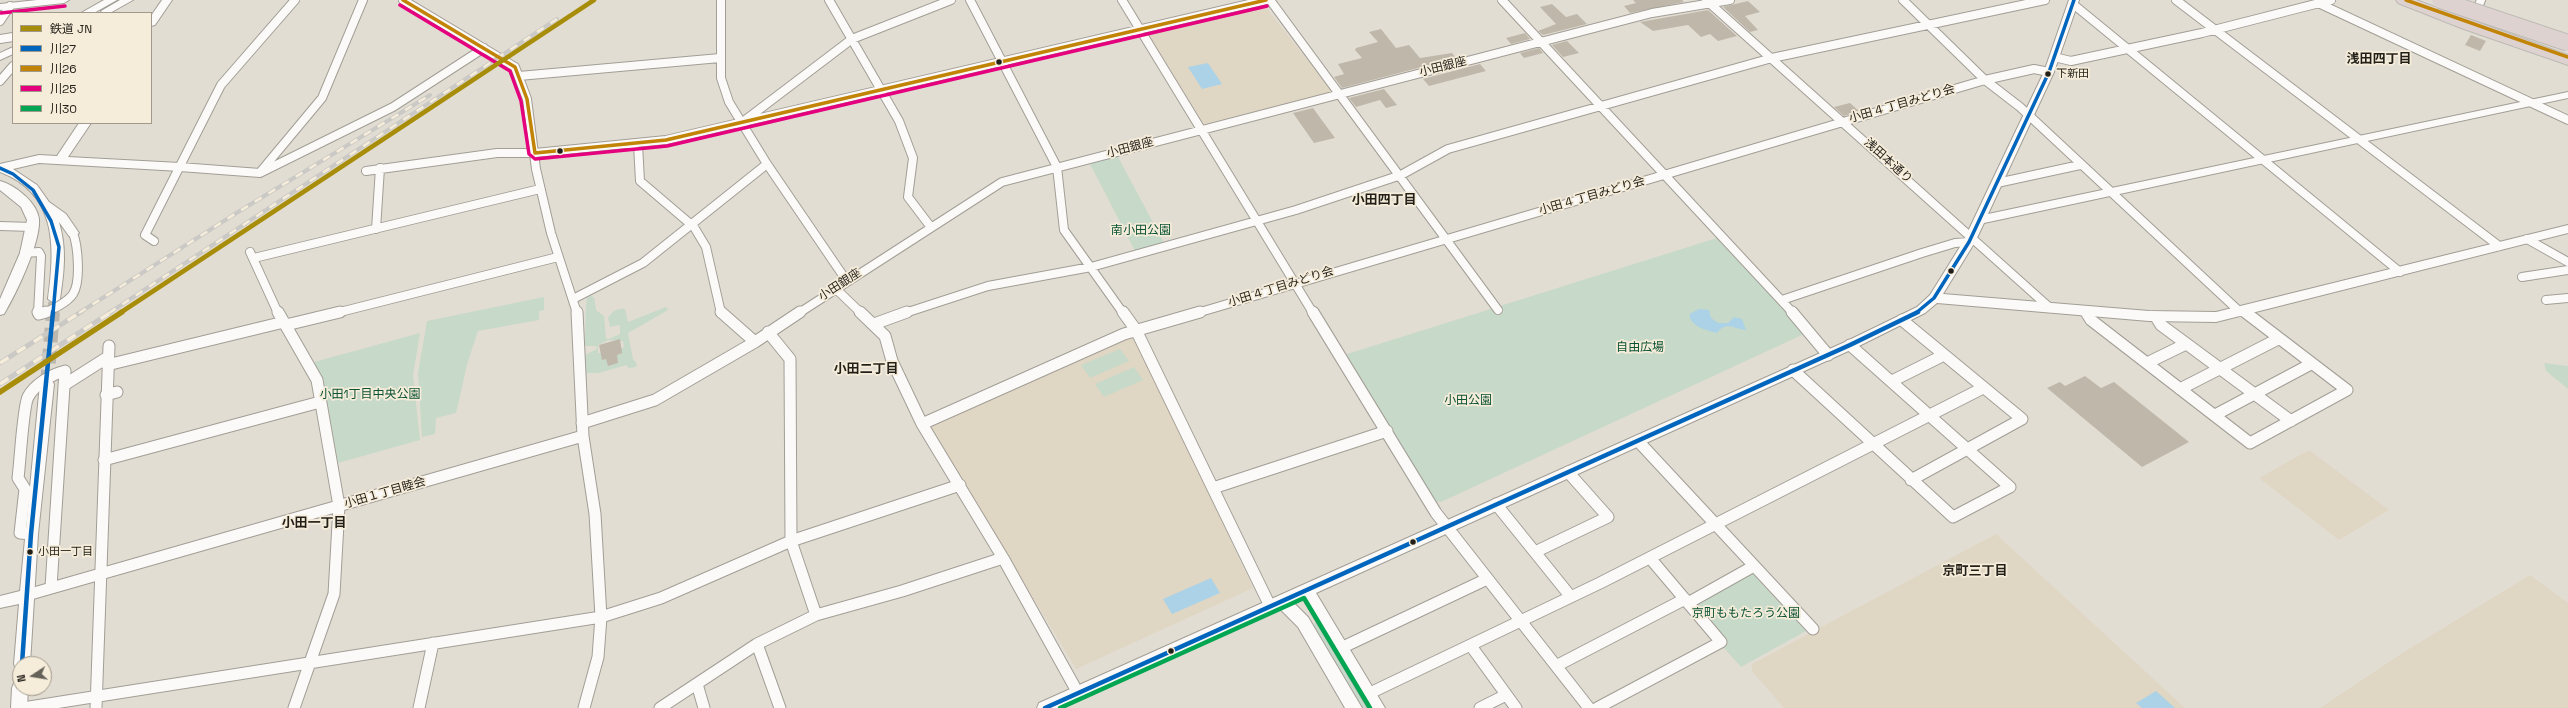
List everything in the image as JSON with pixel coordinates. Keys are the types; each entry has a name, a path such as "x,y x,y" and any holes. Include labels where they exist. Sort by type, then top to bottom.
{"highway":[{"path":"2403,0 2493,35 2568,60"},
{"path":"2418,0 2568,55"},
{"path":"2436,0 2568,43"},
{"path":"2440,0 2496,20"}],"street":[{"path":"0,21 12,5 64,0"},
{"path":"88,12 112,0"},
{"path":"93,12 116,0"},
{"path":"104,12 128,0"},
{"path":"152,22 167,0"},
{"path":"154,241 145,235 221,84 295,0"},
{"path":"260,173 322,98 363,0"},
{"path":"403,0 509,62 515,67 527,99 540,189 558,257 573,299 578,323 583,436 595,514 601,617 598,657 584,708"},
{"path":"721,0 721,78 729,102 740,123 846,280"},
{"path":"829,0 882,89 899,121 912,153 908,197 930,226"},
{"path":"740,123 852,39 951,0"},
{"path":"970,0 1004,62 1057,167 1064,230 1136,330 1260,589 1276,604 1303,622 1354,708"},
{"path":"1122,0 1446,527 1589,708"},
{"path":"366,171 497,152 535,153 638,144 740,123 1266,0"},
{"path":"1270,0 1448,238 1498,310"},
{"path":"1502,0 1782,300 1817,339 1828,355"},
{"name":"小田銀座","path":"582,423 655,400 755,342 846,280 1002,182 1652,12 1708,2 1730,0"},
{"path":"1904,0 1985,80 2020,107 2080,165 2242,312 2347,390 2250,443 2091,320 2086,311"},
{"path":"874,324 933,302 988,286 1091,267 1258,220 1401,175 1448,149 1772,58 1930,26 2045,0"},
{"path":"2176,0 2499,246"},
{"path":"2054,57 2070,61 2214,29 2316,1 2331,0"},
{"path":"2476,12 2481,0"},
{"path":"2316,1 2568,120"},
{"name":"浅田本通り","path":"1708,2 1843,121 1970,239 2050,308"},
{"path":"1045,708 1828,355 1921,310 1934,298 1970,239 2049,72 2071,2 2400,272"},
{"path":"0,39 12,37"},
{"path":"0,168 29,160 60,160 260,173 318,146 393,107 484,48"},
{"path":"0,57 12,51"},
{"path":"519,76 720,58"},
{"path":"0,66 12,60"},
{"path":"0,81 12,67"},
{"name":"小田 4 丁目みどり会","path":"922,424 1136,330 1985,80 2034,69 2049,72"},
{"path":"1979,220 2568,95"},
{"path":"60,160 84,124"},
{"path":"638,144 640,181 691,224 706,247 721,313 755,342"},
{"path":"573,299 643,263 767,164"},
{"path":"1997,183 2080,165"},
{"path":"0,168 25,180 44,202 62,217 73,233 77,244 75,290 68,299 44,313 39,314 37,310 41,256 39,252 24,253"},
{"path":"376,229 380,168"},
{"path":"0,185 11,192 30,212 33,220 24,253 0,311"},
{"path":"294,708 334,594 339,506 317,380 285,324 252,255 376,229 540,189"},
{"path":"44,202 59,247 54,299"},
{"path":"0,226 32,227"},
{"path":"1934,298 2156,317 2200,318 2242,312 2568,229"},
{"path":"1782,300 1922,253 1970,239"},
{"path":"2528,239 2568,262"},
{"path":"64,385 108,356 285,324 558,257"},
{"path":"2522,277 2568,270"},
{"path":"835,288 885,336 892,361 922,424 1003,558 1078,693"},
{"path":"2546,300 2568,298"},
{"path":"2156,317 2161,325 2291,421"},
{"path":"1902,320 2022,419 1969,450 1911,480"},
{"path":"768,332 790,359 791,541 816,615"},
{"path":"2180,389 2278,339"},
{"path":"2147,363 2186,344"},
{"path":"1793,370 1872,445 1953,517 2010,487 1850,345"},
{"path":"1892,381 1944,355"},
{"path":"96,702 102,573 108,356"},
{"path":"2215,415 2311,364"},
{"path":"31,534 20,533 25,489 18,478 27,398 37,386 61,371 66,372 51,588"},
{"path":"23,656 31,534 47,384"},
{"path":"1368,694 1521,622 1650,558 1983,388"},
{"path":"106,395 117,392"},
{"path":"104,460 320,402"},
{"path":"1212,488 1387,431"},
{"name":"小田１丁目睦会","path":"27,595 583,436"},
{"path":"1638,441 1813,629"},
{"path":"1535,552 1608,517 1568,472"},
{"path":"23,708 96,702 310,663 601,617 660,598 791,541 960,485"},
{"path":"1496,504 1571,597"},
{"path":"660,708 758,644 816,615 902,591 1003,558"},
{"path":"1597,708 1721,642 1650,558"},
{"path":"1556,666 1754,566"},
{"path":"1341,648 1487,579"},
{"path":"1306,590 1377,708"},
{"path":"0,602 27,595"},
{"path":"419,708 433,643"},
{"path":"758,644 780,708"},
{"path":"1470,646 1516,708"},
{"path":"697,684 704,708"},
{"path":"1480,708 1506,695"},
{"path":"19,708 20,696"}],"shaded area":[{"path":"1265,6 1332,92 1204,124 1148,33"},
{"path":"1130,338 1137,340 1253,588 1076,669 931,428 935,424"},
{"path":"2309,450 2389,510 2339,540 2259,478"},
{"path":"1996,534 2185,708 1784,708 1752,671 1752,664"},
{"path":"2530,575 2568,603 2568,708 2320,708 2404,652"}],"green space":[{"name":"南小田公園","path":"1117,155 1164,243 1135,251 1089,162"},
{"name":"小田公園","path":"1720,237 1805,331 1804,334 1441,502 1433,501 1344,355"},
{"path":"544,297 544,310 539,311 539,320 478,331 468,361 456,413 436,418 435,434 422,437 418,373 427,321"},
{"path":"587,297 594,297 596,310 604,316 606,338 609,339 620,334 620,325 610,327 608,318 615,311 625,309 628,322 666,307 668,310 628,333 633,359 637,364 636,367 629,368 626,365 599,373 586,373 583,367 585,355 597,349 596,346 585,346","holes":["608,340 623,341 624,347 607,353 598,353 598,345"]},
{"name":"小田1丁目中央公園","path":"420,333 413,375 420,440 338,463 321,377 314,362"},
{"path":"1120,349 1129,361 1090,378 1081,365"},
{"path":"2544,363 2568,366 2568,389 2546,371"},
{"path":"1134,367 1143,380 1104,397 1095,384"},
{"name":"京町ももたろう公園","path":"1752,573 1806,631 1741,667 1723,647 1728,643 1694,604"},
{"path":"1317,622 1371,708 1363,708 1314,626 1314,623"}],"water":[{"path":"1208,63 1222,84 1202,89 1188,67"},
{"path":"1699,309 1709,310 1711,318 1718,323 1728,323 1734,317 1742,319 1746,330 1727,326 1720,329 1717,333 1701,328 1690,318 1690,314"},
{"path":"1211,578 1220,593 1172,614 1163,599"},
{"path":"2156,691 2175,708 2142,708 2136,703"}],"building":[{"path":"1633,0 1682,0 1684,2 1630,13 1624,6 1636,3"},
{"path":"1748,1 1760,12 1745,16 1758,30 1750,32 1723,7"},
{"path":"1552,4 1566,17 1577,14 1587,24 1543,35 1538,31 1556,24 1540,7"},
{"path":"1708,10 1737,36 1718,41 1710,34 1701,37 1688,25 1653,31 1640,22"},
{"path":"1381,29 1396,48 1409,45 1420,58 1452,53 1456,58 1342,88 1334,77 1344,74 1338,64 1362,58 1355,50 1356,48 1378,42 1369,32"},
{"path":"1525,33 1530,39 1511,44 1506,38"},
{"path":"2471,35 2486,41 2480,51 2465,45"},
{"path":"1567,41 1579,53 1563,57 1552,45"},
{"path":"1539,48 1543,53 1524,58 1520,53"},
{"path":"1480,64 1486,71 1429,86 1423,79"},
{"path":"1384,89 1397,105 1386,108 1380,100 1356,107 1349,98"},
{"path":"1850,103 1859,111 1844,116 1834,107"},
{"path":"1313,108 1335,138 1314,143 1293,113"},
{"path":"620,339 622,353 617,355 618,363 608,366 606,359 602,360 599,345"},
{"path":"2085,376 2101,388 2114,382 2189,442 2142,467 2047,388 2060,382 2065,386"}],"tunnel":[{"path":"53,313 54,299"},
{"path":"47,384 53,312"}],"railway":[{"path":"109,313 557,19"},
{"path":"79,313 238,212 430,95"},
{"path":"0,363 81,312"},
{"path":"0,384 111,312"}],"rail line":[{"name":"JN","path":"0,392 594,0"}],"transit line":[{"name":"川26","path":"403,0 515,67 527,99 535,153 666,140 1266,0"},
{"name":"川27","path":"1045,708 1850,345 1921,310 1934,298 1969,242 2049,72 2074,0"},
{"name":"川26","path":"2406,0 2568,57"},
{"name":"川25","path":"400,5 510,71 521,101 529,154 535,159 667,146 1267,6"},
{"name":"川25","path":"1,13 65,6"},
{"name":"川27","path":"0,168 24,181 40,199 51,221 59,247 31,534 23,656"},
{"name":"川30","path":"1060,708 1304,598 1370,708"}],"place":[{"name":"下新田","path":"2048,74"},
{"name":"小田一丁目","path":"30,552"}],"district":[{"name":"浅田四丁目","path":"2379,59"},
{"name":"小田四丁目","path":"1384,200"},
{"name":"小田二丁目","path":"866,369"},
{"name":"小田一丁目","path":"314,523"},
{"name":"京町三丁目","path":"1975,571"}],"park label":[{"name":"自由広場","path":"1640,348"}]}
